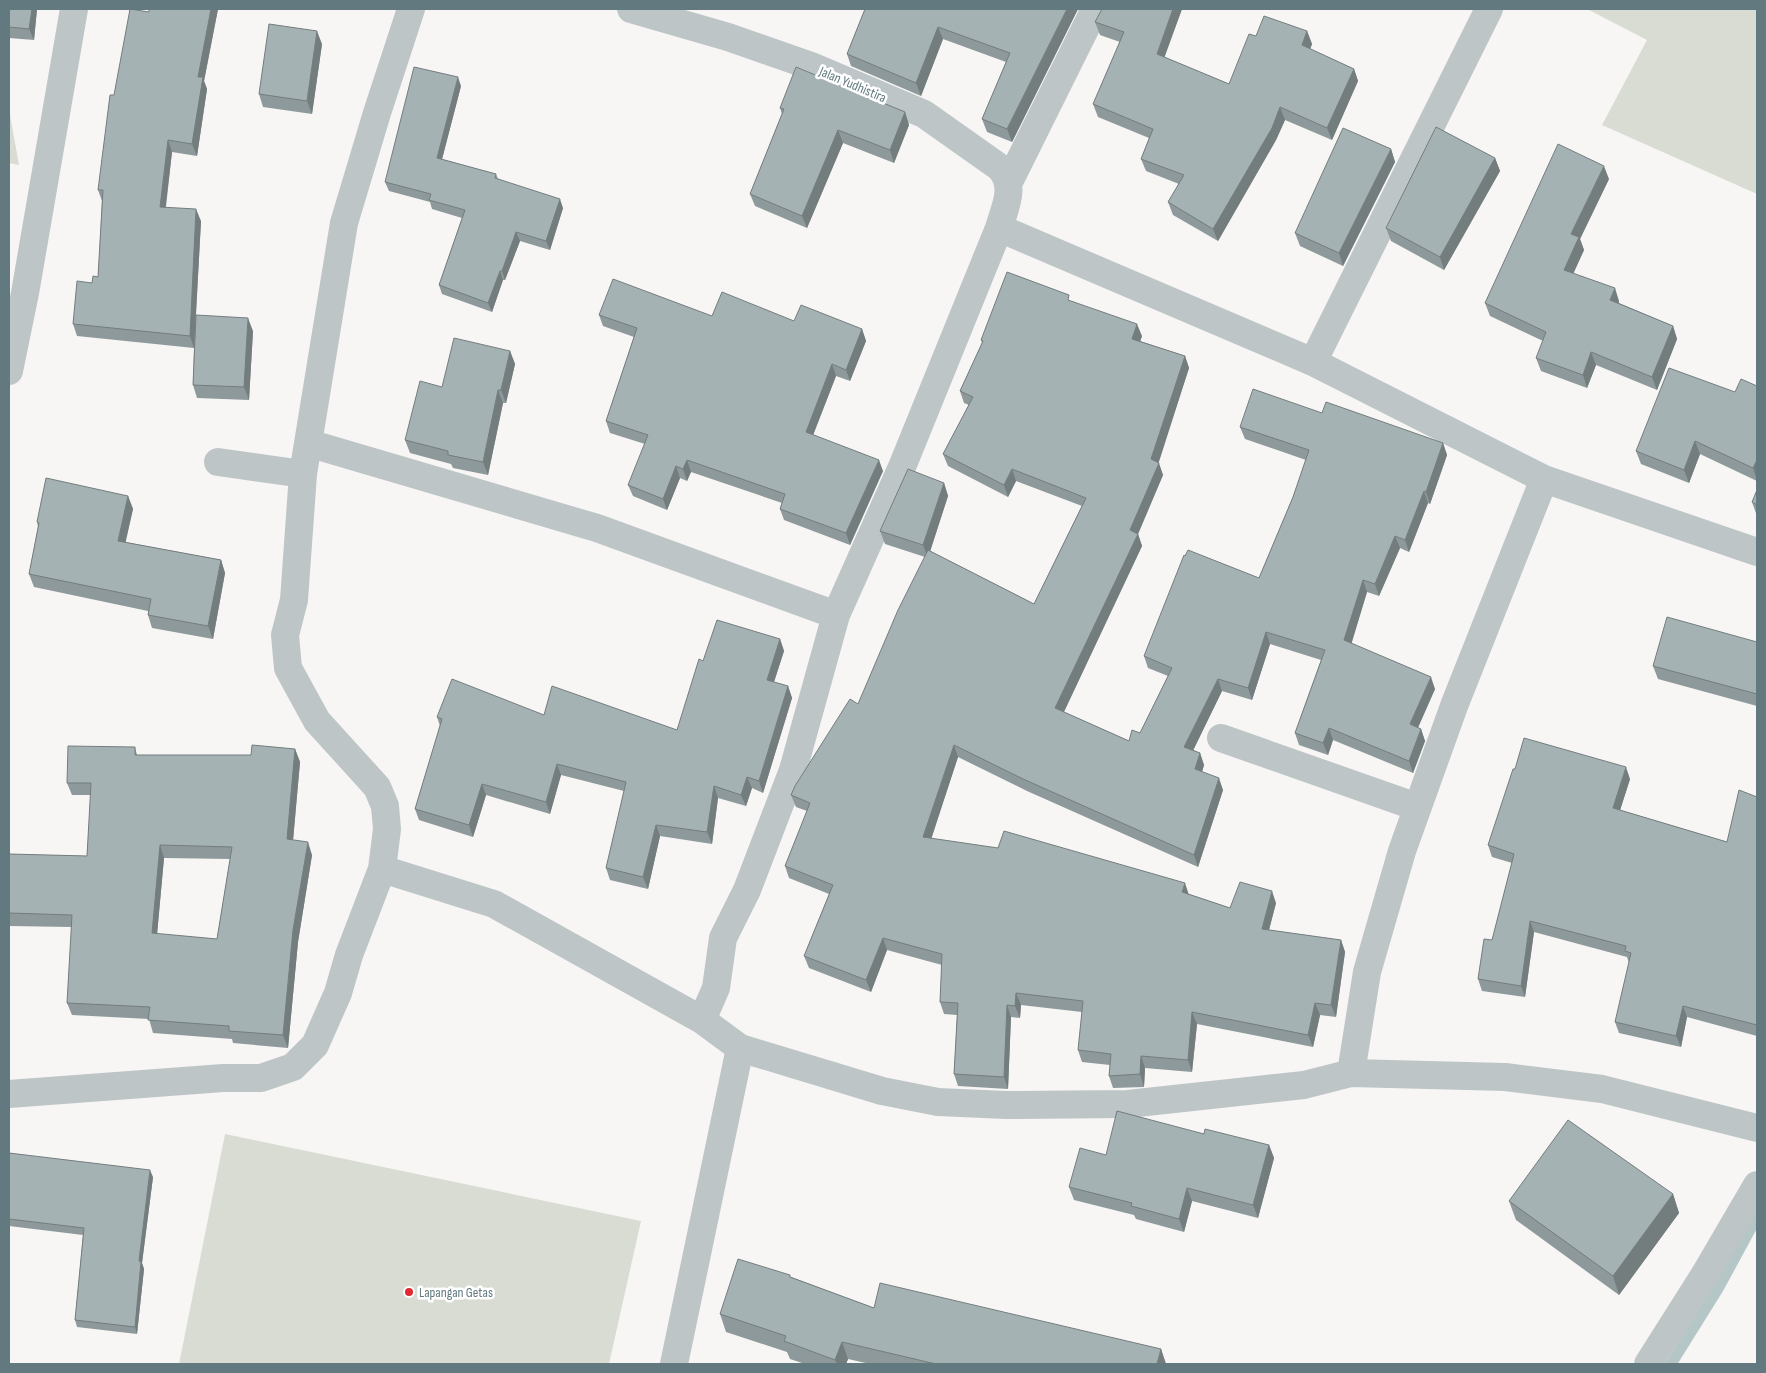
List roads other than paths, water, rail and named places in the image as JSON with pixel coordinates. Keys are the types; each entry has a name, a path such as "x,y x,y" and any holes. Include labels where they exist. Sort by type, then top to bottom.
{"street":[{"path":"9,371 25,293 74,9"},
{"path":"9,1094 223,1078 261,1078 293,1068 316,1045 338,993 349,955 382,869 387,829 385,806 377,788 318,721 288,668 285,635 294,600 303,474 344,224 377,113 411,9"},
{"name":"Jalan Yudhistira","path":"631,9 728,37 812,66 924,114 999,167 1004,172 1008,182"},
{"path":"702,1020 716,988 723,938 747,890 793,770 836,615 902,467 999,228 1010,192 1008,182 1095,9"},
{"path":"1313,362 1489,9"},
{"path":"999,228 1313,362 1544,479 1757,552"},
{"path":"308,443 597,528 836,615"},
{"path":"218,462 303,474"},
{"path":"1351,1073 1368,972 1402,851 1454,706 1544,479"},
{"path":"1221,738 1417,807"},
{"path":"382,869 494,904 702,1020 740,1048 882,1091 938,1102 1006,1105 1128,1104 1304,1085 1351,1073 1504,1077 1602,1089 1757,1128"},
{"path":"677,1364 740,1048"},
{"path":"1648,1364 1705,1274 1757,1184"}],"waterway":[{"path":"1671,1364 1719,1287 1757,1217"}],"place":[{"name":"Lapangan Getas","path":"409,1292"}]}
